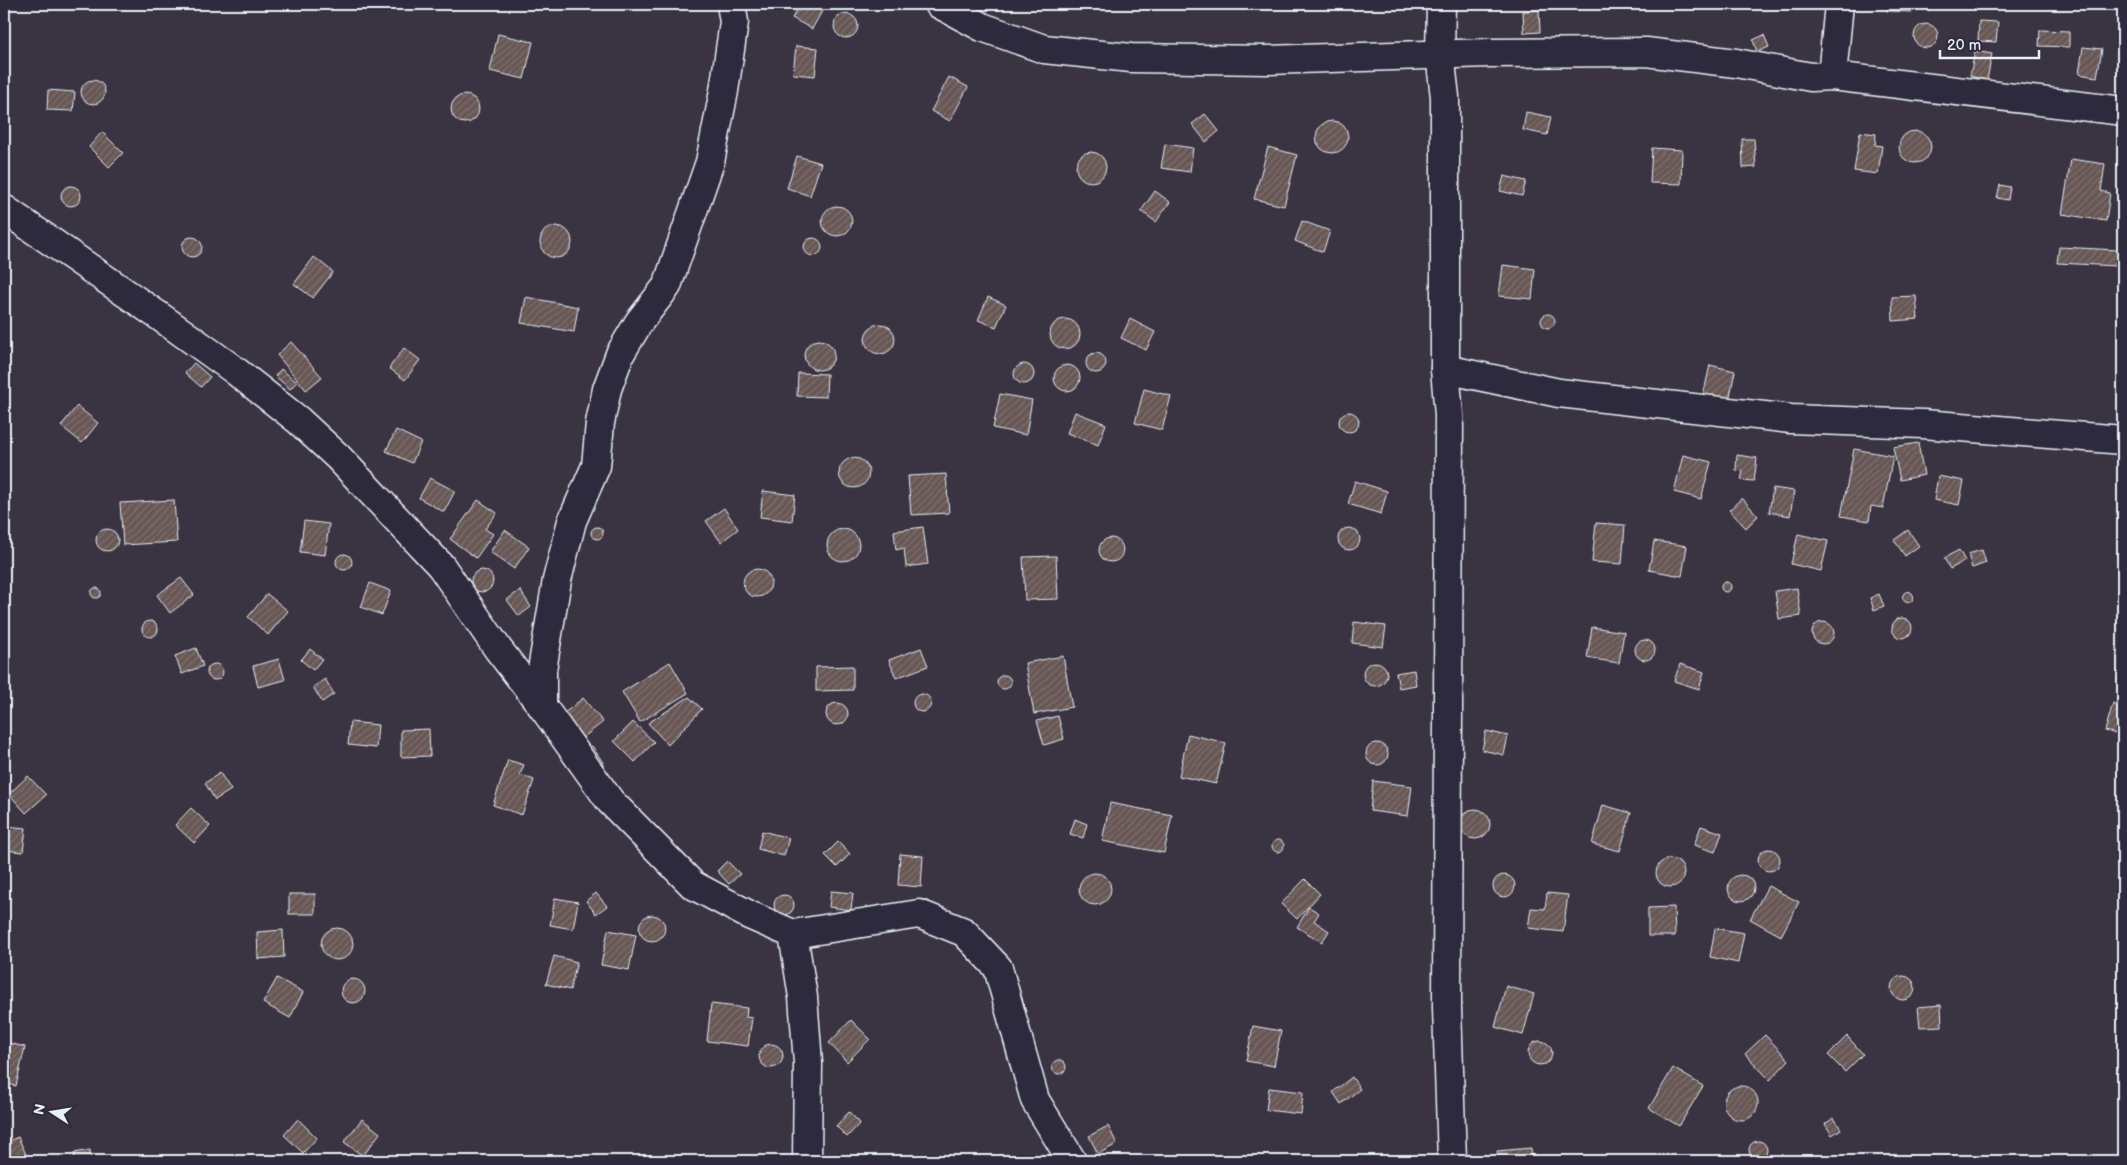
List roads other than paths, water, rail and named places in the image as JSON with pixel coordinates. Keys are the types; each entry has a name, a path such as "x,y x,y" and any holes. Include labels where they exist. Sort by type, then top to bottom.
{"street":[{"path":"542,706 542,670 557,580 572,521 596,466 600,423 608,389 620,354 639,322 667,286 710,162 724,91 734,22 731,4"},
{"path":"939,4 982,27 1044,49 1132,58 1267,60 1440,54 1646,52 1736,63 1811,77 1832,76 2123,111"},
{"path":"1440,4 1440,54 1445,97 1445,369 1449,416 1447,1008 1452,1161"},
{"path":"1832,76 1838,4"},
{"path":"4,209 167,321 233,369 298,420 338,457 441,566 498,649 542,706 610,801 693,885 749,915 793,934 919,914 964,932 998,968 1036,1100 1072,1161"},
{"path":"1445,369 1559,393 1791,419 1923,424 2123,440"},
{"path":"793,934 803,996 808,1063 807,1161"}]}
